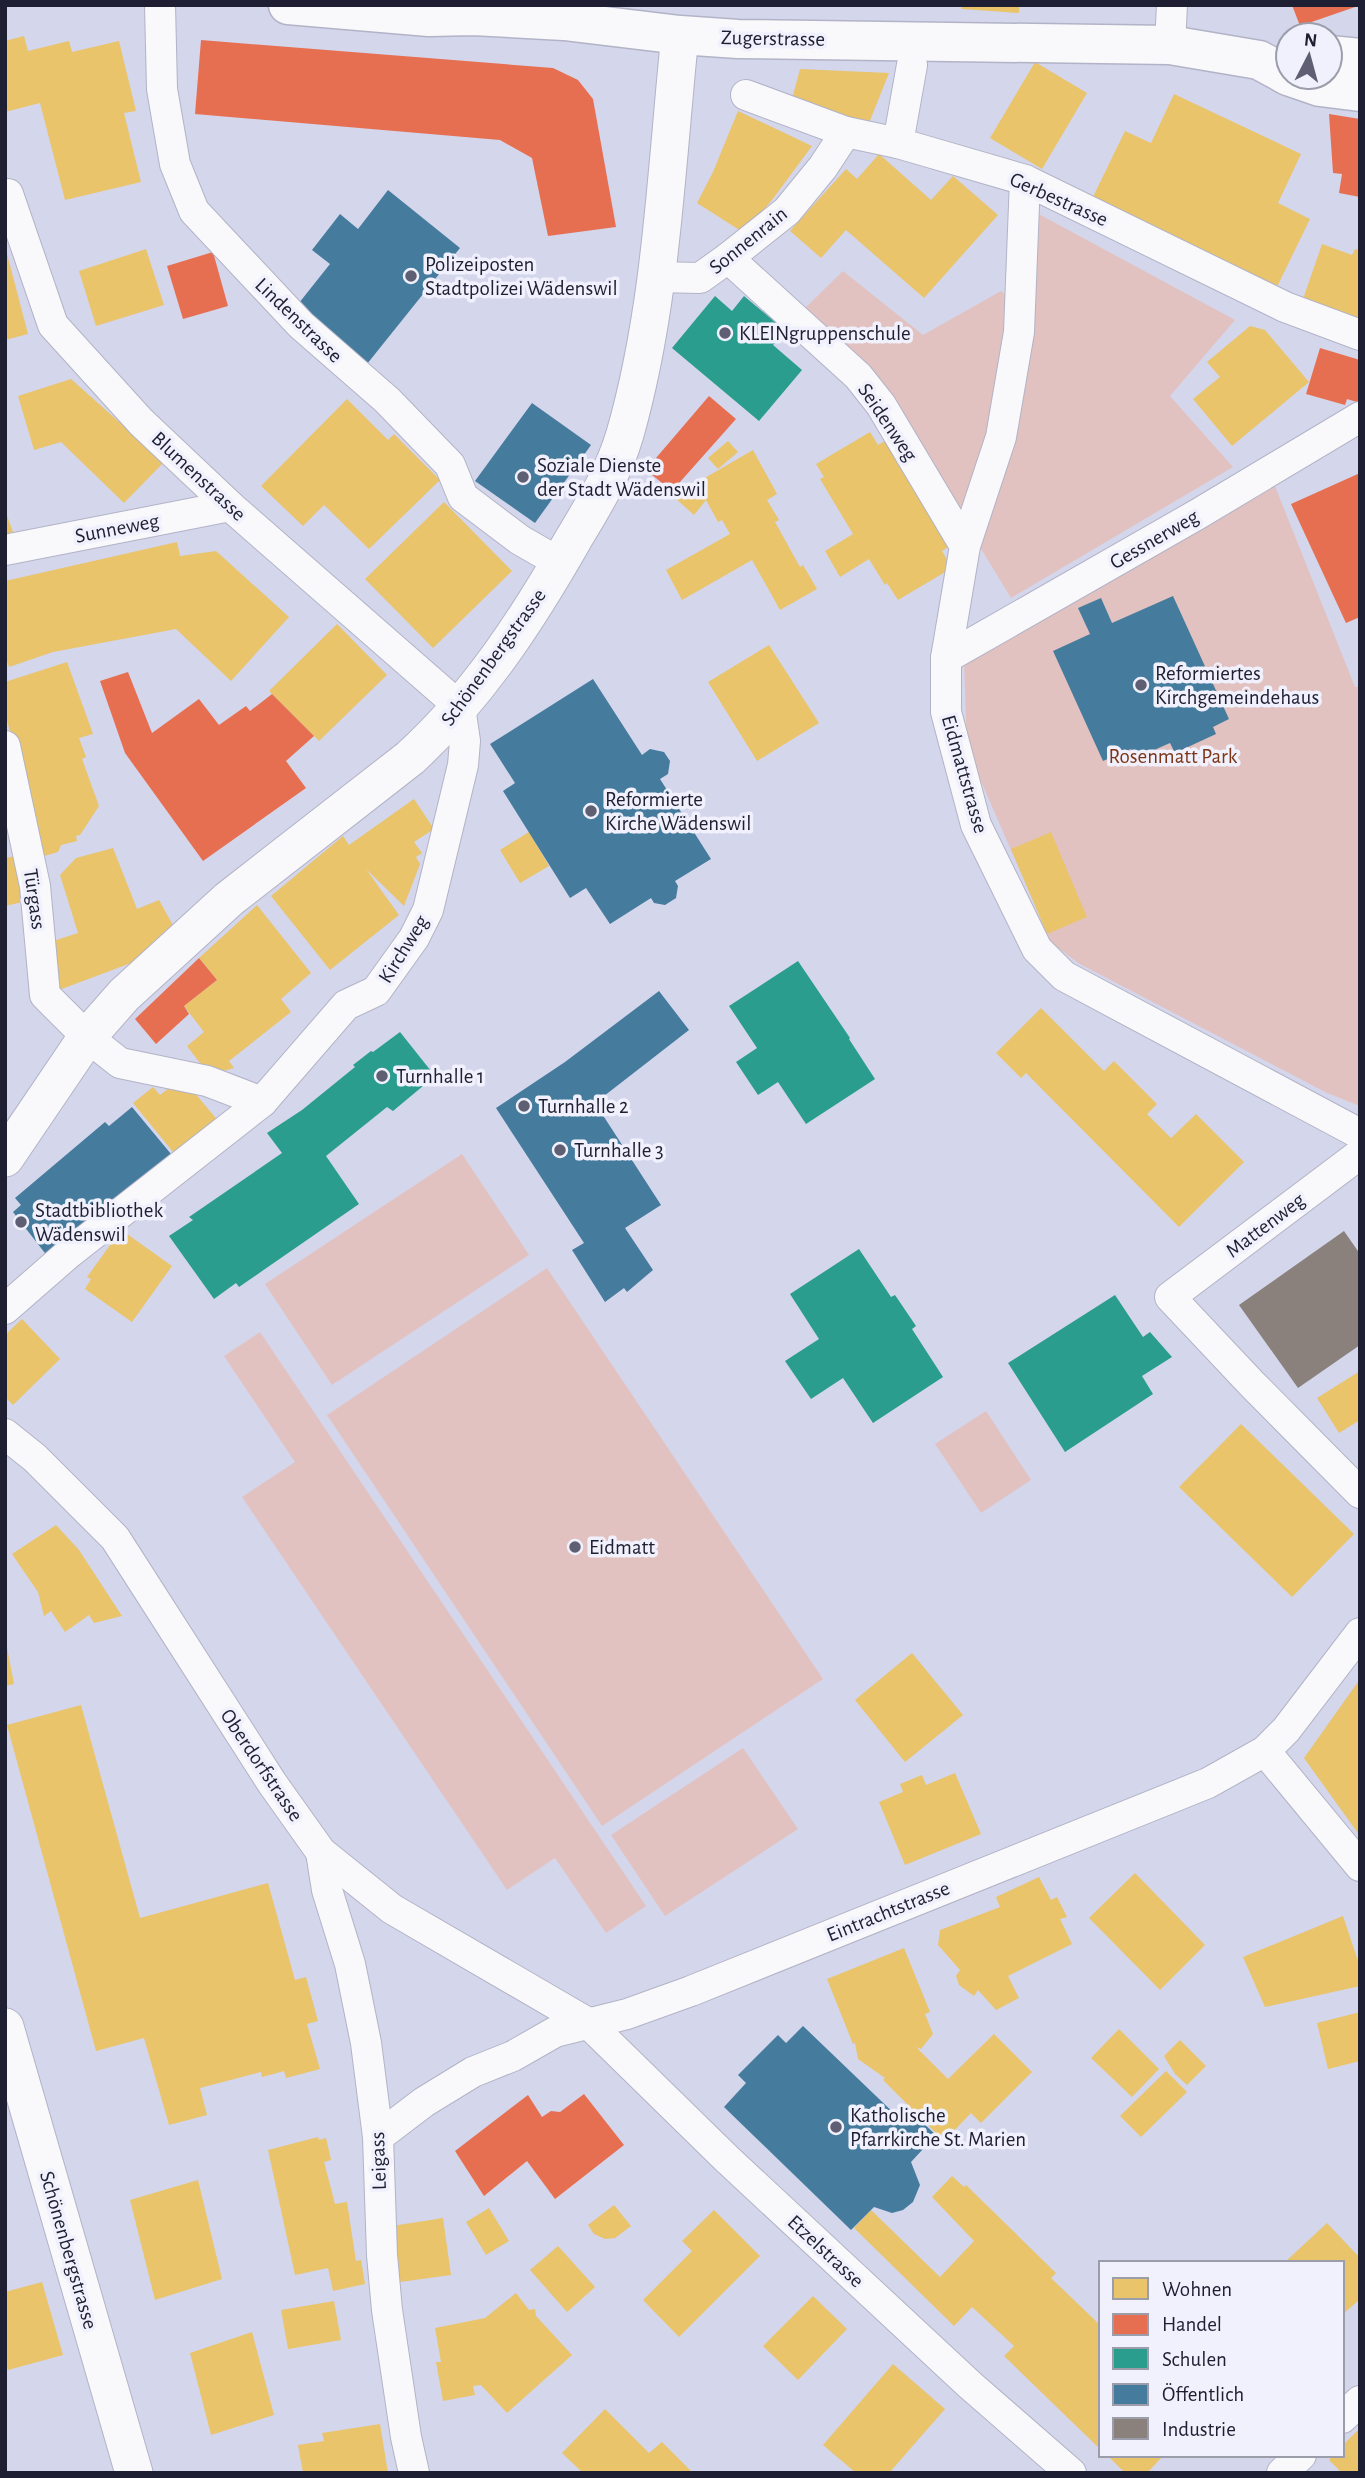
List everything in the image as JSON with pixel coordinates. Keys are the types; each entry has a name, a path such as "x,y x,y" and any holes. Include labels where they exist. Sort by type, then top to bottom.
{"main road":[{"name":"Zugerstrasse","path":"288,5 429,16 564,21 631,17 680,35 738,39 1170,45 1274,66"}],"street":[{"name":"Lindenstrasse","path":"160,5 162,89 175,164 194,211 301,325 387,401 450,465 463,496 520,540 560,563"},
{"path":"1170,45 1172,5"},
{"name":"Schönenbergstrasse","path":"5,1158 87,1037 124,995 229,899 410,758 438,732 513,636 560,563 606,485 625,436 639,379 656,277 680,35"},
{"path":"898,143 912,65"},
{"name":"Gerbestrasse","path":"746,94 846,132 898,143 1025,180 1285,307 1360,335"},
{"name":"Sonnenrain","path":"656,277 700,278 728,258 787,211 823,167 846,132"},
{"name":"Eidmattstrasse","path":"1025,180 1017,345 1001,437 965,546 946,658 946,712 976,825 1037,949 1064,976 1360,1134"},
{"name":"Blumenstrasse","path":"8,194 53,325 141,422 230,506 460,707"},
{"name":"Seidenweg","path":"728,258 858,376 881,405 965,546"},
{"name":"Gessnerweg","path":"946,658 1198,514 1360,417"},
{"name":"Sunneweg","path":"5,550 230,506"},
{"name":"Kirchweg","path":"5,1309 68,1254 262,1102 346,1005 376,991 414,938 428,910 463,765 465,741 460,707"},
{"name":"Türgass","path":"5,746 35,887 45,995 87,1037"},
{"path":"87,1037 120,1063 207,1082 262,1102"},
{"name":"Mattenweg","path":"1360,1154 1170,1297 1360,1493"},
{"name":"Oberdorfstrasse","path":"5,1434 35,1458 115,1538 272,1783 321,1853 392,1909 588,2023"},
{"name":"Eintrachtstrasse","path":"379,2137 424,2102 473,2072 513,2056 555,2032 627,2014 691,1991 1208,1783 1265,1751 1286,1730 1360,1633"},
{"path":"1265,1751 1360,1866"},
{"name":"Leigass","path":"321,1853 327,1890 350,1964 366,2043 379,2137 387,2310 414,2473"},
{"name":"Etzelstrasse","path":"588,2023 727,2159 939,2357 1071,2473"},
{"name":"Schönenbergstrasse","path":"5,2027 134,2473"},
{"path":"1344,2416 1360,2402"},
{"path":"1282,2473 1299,2457"}],"green space":[{"path":"1035,212 1235,320 1170,396 1233,467 1011,598 877,378 801,312 843,271 923,335 1001,291 1029,316"},
{"name":"Rosenmatt Park","path":"1273,481 1355,687 1360,687 1360,1106 1327,1093 1078,963 1051,942 967,749 964,660"},
{"path":"462,1154 529,1255 332,1385 265,1284"},
{"name":"Eidmatt","path":"547,1268 823,1679 602,1826 327,1415"},
{"path":"260,1332 646,1906 606,1933 555,1858 507,1890 242,1497 295,1462 224,1356"},
{"path":"986,1411 1031,1480 981,1513 935,1444"},
{"path":"743,1748 798,1829 665,1916 611,1835"}],"building: Wohnen":[{"path":"962,5 1019,5 1019,13 962,9"},
{"path":"24,36 28,51 69,41 72,52 119,41 136,111 124,113 141,182 65,200 40,103 5,112 5,41"},
{"path":"1035,62 1087,93 1042,169 990,138"},
{"path":"800,69 889,73 869,123 792,99"},
{"path":"1174,94 1301,154 1278,203 1310,219 1276,289 1091,201 1125,131 1151,143"},
{"path":"738,111 812,146 744,233 697,203"},
{"path":"879,154 931,200 953,176 998,215 924,298 846,230 821,258 790,231 846,169 857,179"},
{"path":"1322,244 1352,255 1355,249 1360,250 1360,324 1301,305"},
{"path":"5,246 28,334 5,340"},
{"path":"146,249 164,305 96,326 79,271"},
{"path":"1250,326 1265,330 1309,382 1232,446 1193,399 1220,377 1207,362"},
{"path":"71,379 164,462 124,503 61,442 34,450 18,396"},
{"path":"347,399 388,440 394,434 440,480 369,549 324,505 303,526 261,486"},
{"path":"870,432 878,445 885,441 948,547 942,551 952,568 898,600 869,559 840,577 825,551 853,534 820,479 824,477 816,464"},
{"path":"728,441 738,452 718,469 708,458"},
{"path":"753,450 777,494 767,500 779,520 775,522 800,567 803,565 817,589 780,610 752,560 682,600 666,570 730,534 722,520 718,522 696,483"},
{"path":"686,484 706,500 694,515 674,497"},
{"path":"444,502 512,571 433,648 365,579"},
{"path":"5,510 13,532 5,535"},
{"path":"177,542 180,556 216,551 289,617 231,681 176,629 53,652 9,667 5,655 5,581"},
{"path":"337,624 387,675 319,741 269,691"},
{"path":"769,645 819,723 757,761 708,682"},
{"path":"67,662 93,734 79,738 86,757 82,759 99,806 80,835 76,836 77,841 61,845 58,852 41,857 5,712 5,682"},
{"path":"414,799 434,829 414,842 422,853 416,857 420,864 404,906 366,869 399,915 330,970 271,896 343,836 349,845"},
{"path":"529,832 549,866 520,883 500,850"},
{"path":"1051,832 1087,917 1047,934 1011,849"},
{"path":"113,848 137,909 159,900 174,927 150,951 131,963 59,990 50,942 78,933 60,875 76,858"},
{"path":"16,856 27,901 5,906 5,858"},
{"path":"257,905 311,973 281,999 291,1012 229,1061 234,1068 209,1075 187,1046 204,1032 184,1006 217,980 199,958"},
{"path":"1041,1008 1104,1071 1114,1061 1157,1104 1147,1114 1171,1138 1196,1114 1244,1162 1179,1227 1026,1073 1021,1078 996,1053"},
{"path":"174,1084 188,1085 220,1123 178,1158 133,1103 153,1087 160,1095"},
{"path":"127,1234 172,1266 132,1322 85,1289 91,1279 87,1277 113,1241 118,1245"},
{"path":"22,1319 60,1359 13,1405 5,1397 5,1335"},
{"path":"1360,1371 1360,1420 1339,1433 1317,1398"},
{"path":"1241,1424 1354,1534 1292,1597 1179,1487"},
{"path":"56,1525 79,1550 122,1616 94,1623 89,1615 65,1632 51,1611 44,1616 38,1592 12,1554"},
{"path":"5,1637 14,1684 5,1686"},
{"path":"912,1653 963,1715 905,1762 855,1700"},
{"path":"1360,1679 1360,1836 1304,1758"},
{"path":"81,1705 140,1918 268,1883 295,1980 306,1977 318,2021 307,2024 320,2069 286,2078 284,2071 262,2077 261,2072 200,2088 207,2115 169,2125 144,2038 96,2051 7,1725"},
{"path":"955,1773 981,1834 905,1865 879,1802 903,1792 900,1784 922,1775 926,1785"},
{"path":"1135,1873 1205,1945 1160,1990 1089,1918"},
{"path":"1039,1877 1051,1900 1057,1897 1067,1917 1060,1919 1072,1944 1008,1976 1019,1998 996,2010 978,1990 974,1996 959,1985 956,1976 960,1970 938,1945 940,1930 1000,1907 996,1897"},
{"path":"1343,1916 1360,1967 1360,1986 1265,2007 1243,1957"},
{"path":"904,1948 930,2012 925,2014 933,2034 921,2049 916,2047 948,2079 994,2034 1032,2072 981,2123 971,2113 944,2141 883,2080 885,2078 858,2059 855,2043 853,2044 827,1979"},
{"path":"1360,2012 1360,2061 1328,2069 1317,2023"},
{"path":"1119,2029 1159,2069 1132,2097 1091,2058"},
{"path":"1180,2040 1206,2066 1187,2085 1175,2074 1164,2056"},
{"path":"1166,2071 1187,2092 1141,2137 1120,2116"},
{"path":"318,2137 319,2140 326,2138 331,2160 324,2162 335,2204 347,2202 356,2261 361,2260 365,2284 333,2291 328,2268 295,2275 268,2150"},
{"path":"952,2176 964,2187 966,2185 1056,2273 1051,2278 1099,2324 1099,2448 1004,2356 1014,2346 972,2307 954,2326 854,2228 871,2210 940,2277 974,2241 932,2197"},
{"path":"198,2180 222,2279 155,2300 130,2200"},
{"path":"614,2205 631,2226 615,2238 605,2239 594,2234 588,2225"},
{"path":"489,2208 509,2241 486,2255 466,2222"},
{"path":"714,2210 760,2256 679,2337 643,2300 692,2251 682,2241"},
{"path":"443,2218 451,2275 400,2282 392,2226"},
{"path":"1327,2223 1360,2258 1360,2299 1344,2313 1344,2261 1286,2261"},
{"path":"558,2246 595,2287 567,2312 530,2270"},
{"path":"42,2282 63,2355 8,2370 5,2362 5,2292"},
{"path":"516,2293 529,2310 535,2309 536,2316 572,2355 507,2413 481,2385 473,2386 475,2395 443,2401 436,2362 441,2362 435,2328 485,2318"},
{"path":"813,2296 847,2329 798,2380 763,2346"},
{"path":"334,2301 341,2340 288,2349 281,2310"},
{"path":"252,2332 274,2415 211,2435 190,2353"},
{"path":"893,2364 945,2409 889,2473 856,2473 823,2445"},
{"path":"605,2409 649,2453 662,2442 693,2473 583,2473 562,2453"},
{"path":"380,2424 388,2473 303,2473 298,2445 324,2441 322,2433"},
{"path":"1360,2428 1360,2473 1342,2473 1329,2460 1331,2457 1344,2457 1344,2444"},
{"path":"1109,2457 1162,2457 1147,2473 1125,2473"}],"building: Handel":[{"path":"1292,5 1358,5 1314,21 1298,21"},
{"path":"201,40 553,68 578,80 593,99 616,227 548,236 532,158 500,140 195,114"},
{"path":"1329,114 1360,119 1360,197 1339,193 1342,174 1333,173"},
{"path":"213,252 228,306 183,319 167,266"},
{"path":"1320,348 1360,360 1360,403 1347,399 1345,405 1306,394"},
{"path":"709,396 736,419 672,491 651,474 662,463 656,458"},
{"path":"1360,473 1360,617 1346,623 1291,504"},
{"path":"128,672 152,733 199,699 219,725 246,706 250,711 272,694 314,736 286,761 306,788 203,861 125,753 100,681"},
{"path":"199,958 217,980 184,1006 189,1014 156,1044 135,1019"},
{"path":"584,2094 624,2145 555,2199 527,2161 484,2196 455,2151 528,2095 542,2117 551,2111 560,2112"}],"building: Schulen":[{"path":"715,296 732,311 744,296 786,331 773,345 802,370 759,421 672,348"},
{"path":"798,961 875,1079 806,1124 778,1082 758,1095 736,1062 757,1048 729,1006"},
{"name":"Turnhalle 1","path":"400,1032 435,1076 393,1111 387,1107 326,1156 359,1204 239,1287 236,1283 214,1299 169,1236 193,1220 189,1217 282,1153 267,1133 302,1110 355,1067 353,1065"},
{"path":"859,1249 891,1297 895,1295 916,1326 912,1329 943,1377 873,1423 843,1378 811,1399 785,1361 819,1339 790,1294"},
{"path":"1115,1295 1143,1337 1150,1332 1172,1357 1142,1376 1153,1394 1065,1452 1008,1363"}],"building: Öffentlich":[{"path":"388,190 460,248 367,364 295,308 330,264 312,250 340,214 358,229"},
{"path":"532,403 591,445 535,523 475,481"},
{"name":"Reformiertes Kirchgemeindehaus","path":"1173,596 1229,719 1213,727 1216,734 1175,753 1170,743 1136,758 1131,749 1103,761 1053,651 1090,634 1078,608 1101,598 1112,623"},
{"path":"593,679 642,755 650,749 664,752 670,761 668,774 660,779 711,859 675,881 678,886 676,898 665,905 654,903 651,898 610,924 586,888 570,898 503,791 515,783 490,744"},
{"path":"659,991 689,1030 595,1103 661,1205 625,1228 653,1270 627,1292 624,1288 605,1302 572,1250 584,1243 496,1108 565,1062"},
{"path":"132,1107 171,1154 48,1257 13,1212 21,1205 15,1198 105,1122 109,1126"},
{"name":"Katholische Pfarrkirche St. Marien","path":"803,2026 900,2119 909,2110 936,2135 911,2162 920,2185 913,2202 903,2210 892,2213 874,2207 851,2230 724,2107 746,2083 738,2075 778,2035 786,2043"}],"building: Industrie":[{"path":"1344,1231 1360,1254 1360,1345 1298,1388 1239,1305"}],"place":[{"name":"Polizeiposten Stadtpolizei Wädenswil","path":"411,276"},
{"name":"KLEINgruppenschule","path":"725,333"},
{"name":"Soziale Dienste der Stadt Wädenswil","path":"523,477"},
{"name":"Reformiertes Kirchgemeindehaus","path":"1141,685"},
{"name":"Reformierte Kirche Wädenswil","path":"591,811"},
{"name":"Turnhalle 1","path":"382,1076"},
{"name":"Turnhalle 2","path":"524,1106"},
{"name":"Turnhalle 3","path":"560,1150"},
{"name":"Stadtbibliothek Wädenswil","path":"21,1222"},
{"name":"Eidmatt","path":"575,1547"},
{"name":"Katholische Pfarrkirche St. Marien","path":"836,2127"}]}
